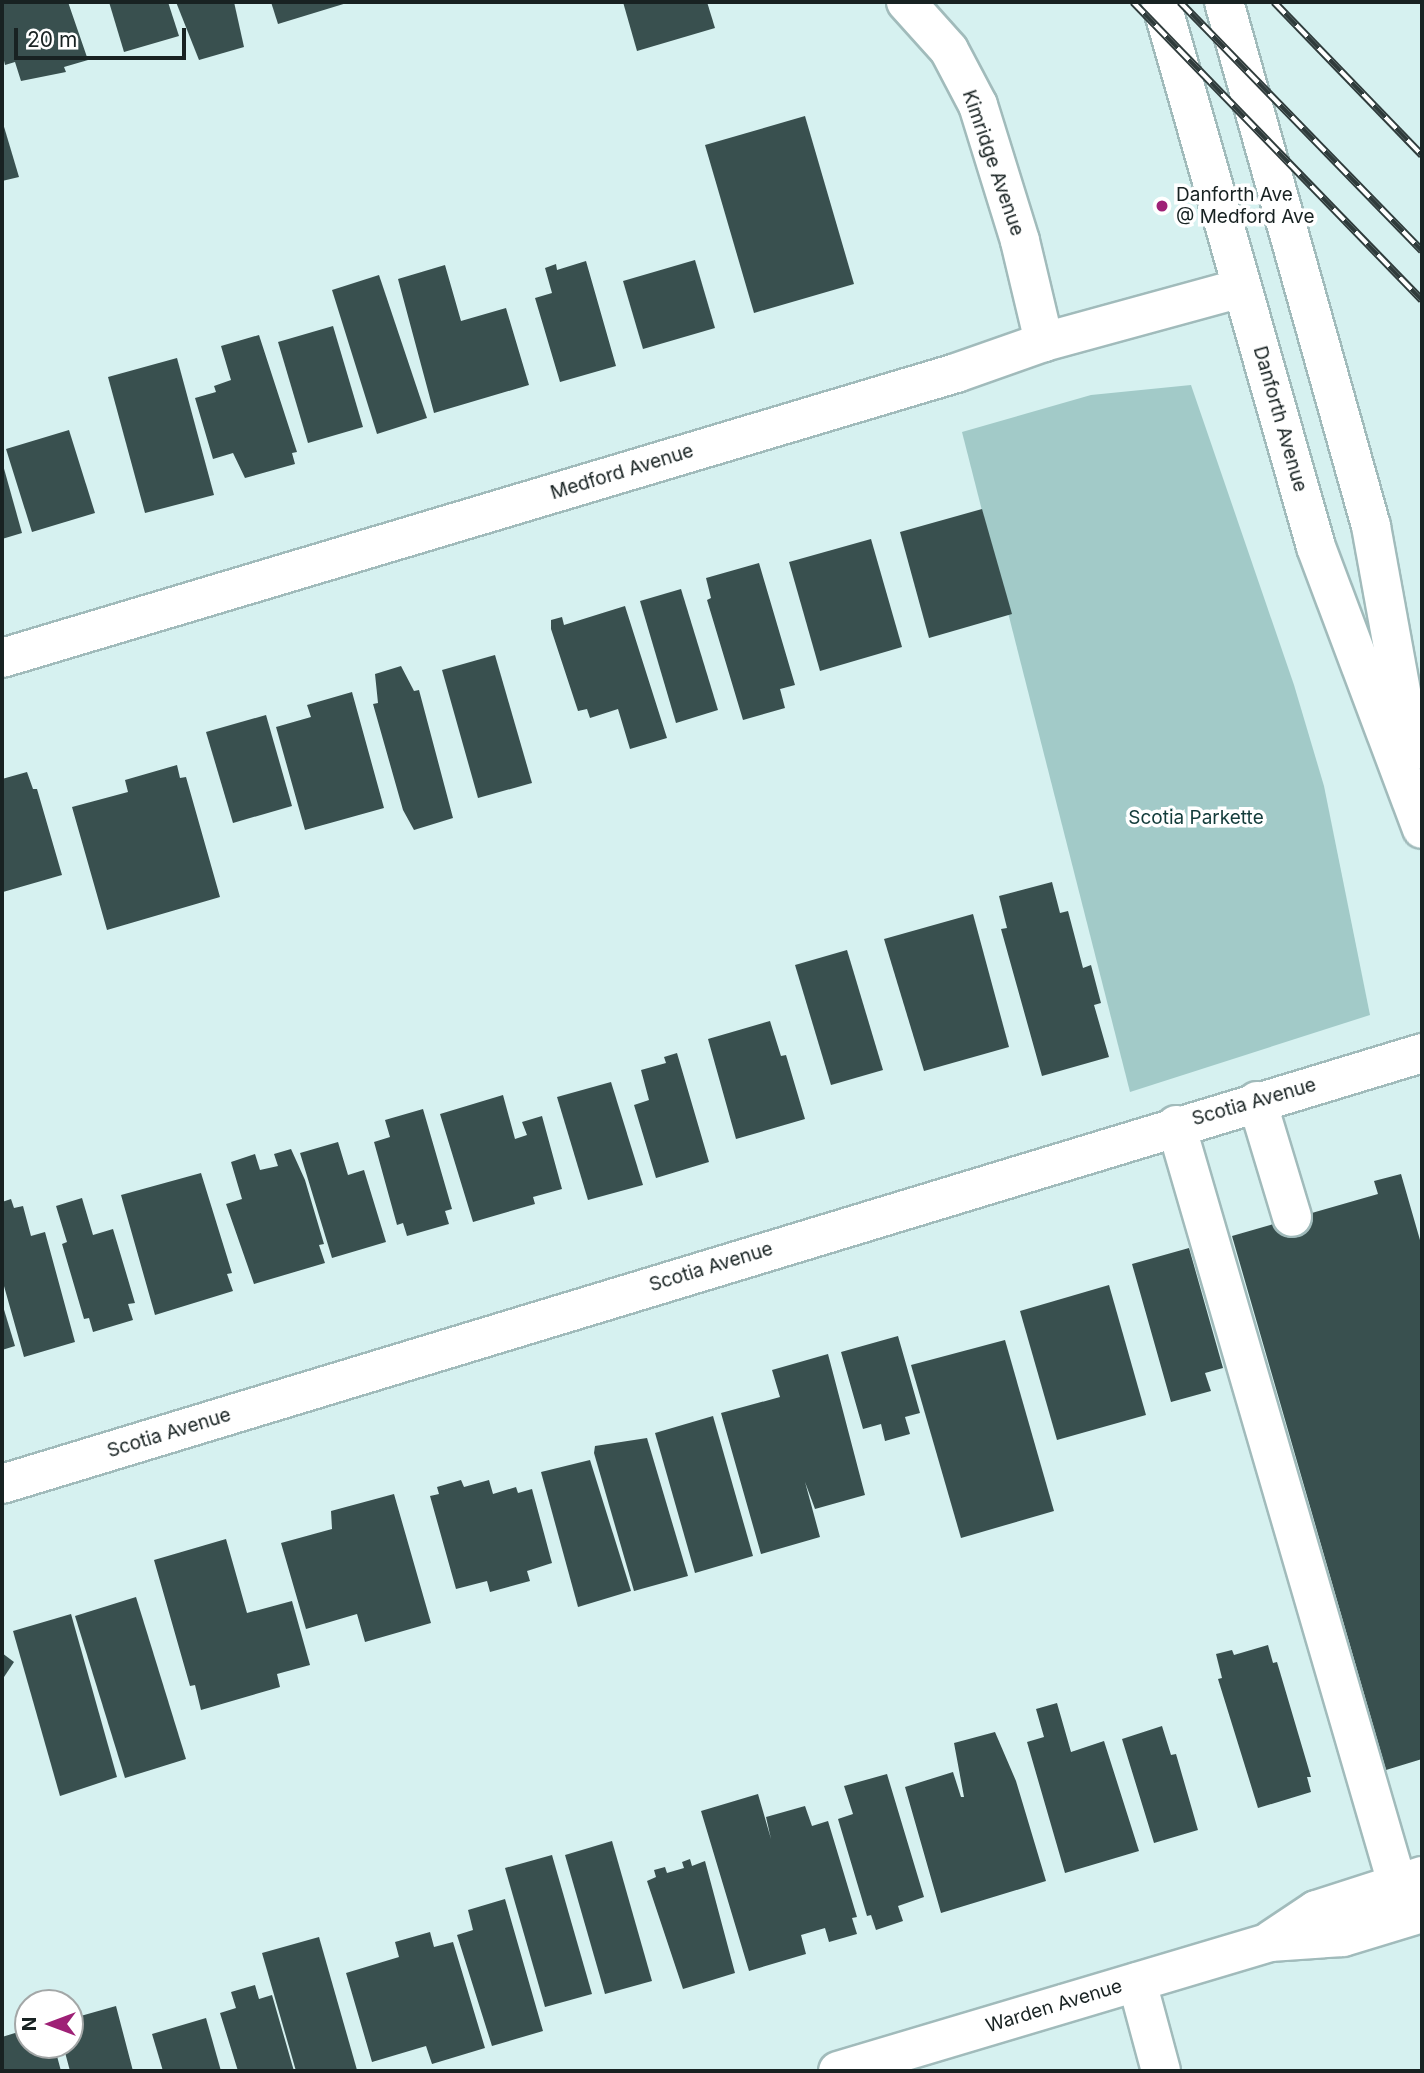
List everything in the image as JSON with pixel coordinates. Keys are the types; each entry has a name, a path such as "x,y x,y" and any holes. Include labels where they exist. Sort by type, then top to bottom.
{"street":[{"name":"Kimridge Avenue","path":"906,2 949,50 978,106 1020,241 1044,342"},
{"name":"Danforth Avenue","path":"1161,2 1316,547 1422,829"},
{"path":"1224,2 1371,526 1422,808"},
{"name":"Medford Avenue","path":"2,657 956,373 1044,342 1242,288"},
{"name":"Scotia Avenue","path":"2,1484 1175,1125 1422,1053"},
{"path":"1257,1101 1292,1217"},
{"path":"1175,1125 1410,1879"},
{"name":"Warden Avenue","path":"1270,1941 1316,1910 1410,1879"},
{"name":"Warden Avenue","path":"838,2071 1270,1941 1343,1937 1422,1913"},
{"path":"1137,1982 1161,2071"}],"green space":[{"name":"Scotia Parkette","path":"1191,385 1294,685 1324,786 1370,1015 1130,1092 962,432 1091,395"}],"building":[{"path":"2,2 68,2 88,60 64,67 66,72 21,81 15,62 5,65 2,52"},
{"path":"109,2 168,2 179,36 124,52"},
{"path":"176,2 234,2 244,47 199,60"},
{"path":"271,2 350,2 278,24"},
{"path":"623,2 707,2 715,28 637,51"},
{"path":"805,116 854,284 754,313 705,145"},
{"path":"2,120 19,177 2,181"},
{"path":"695,260 715,328 643,349 623,281"},
{"path":"586,261 616,366 560,382 535,298 552,293 545,268 556,264 557,270"},
{"path":"445,265 461,321 506,308 529,385 434,413 398,279"},
{"path":"379,275 427,418 377,434 332,290"},
{"path":"333,326 363,427 308,443 278,342"},
{"path":"259,335 297,452 292,453 295,464 245,478 233,453 213,459 195,398 216,392 214,386 231,380 221,346"},
{"path":"177,358 214,495 145,513 108,377"},
{"path":"69,430 95,513 32,532 6,449"},
{"path":"2,466 22,533 2,539"},
{"path":"982,509 1012,614 929,638 900,532"},
{"path":"871,539 902,647 820,671 789,562"},
{"path":"759,563 795,685 780,689 785,708 743,720 707,600 711,598 706,578"},
{"path":"681,589 718,710 676,723 640,601"},
{"path":"625,606 667,738 630,749 618,709 590,718 587,709 578,711 551,629 551,620 562,617 564,625"},
{"path":"495,655 532,783 478,798 442,670"},
{"path":"401,666 414,691 419,690 453,818 414,830 403,810 373,704 378,703 375,674"},
{"path":"352,692 384,808 305,830 276,727 311,717 307,705"},
{"path":"266,715 292,806 233,823 206,732"},
{"path":"177,765 180,778 186,777 220,897 107,930 72,807 128,792 125,780"},
{"path":"27,772 33,789 37,789 62,875 3,892 2,779"},
{"path":"1052,882 1060,913 1068,911 1083,968 1091,965 1101,1003 1094,1005 1109,1057 1042,1076 1001,929 1007,928 999,896"},
{"path":"973,914 1009,1047 924,1071 884,939"},
{"path":"847,950 883,1070 831,1085 795,965"},
{"path":"770,1021 781,1056 786,1055 805,1119 736,1139 708,1039"},
{"path":"677,1053 709,1162 656,1178 634,1105 649,1100 641,1070 666,1063 664,1057"},
{"path":"611,1082 643,1185 588,1200 557,1097"},
{"path":"503,1095 515,1139 527,1135 522,1122 542,1116 562,1189 533,1197 535,1204 473,1222 440,1114"},
{"path":"423,1109 452,1209 445,1211 449,1224 407,1236 403,1223 397,1225 374,1142 390,1137 385,1120"},
{"path":"338,1142 348,1175 364,1170 386,1242 332,1258 300,1153"},
{"path":"291,1149 305,1180 324,1244 319,1245 325,1263 254,1284 226,1204 242,1199 231,1162 255,1154 260,1170 278,1166 274,1154"},
{"path":"201,1173 232,1273 227,1274 233,1291 155,1315 121,1195"},
{"path":"1401,1174 1422,1247 1422,1759 1386,1770 1232,1236 1378,1194 1374,1181"},
{"path":"82,1198 93,1235 113,1229 135,1303 128,1304 133,1320 93,1332 89,1318 84,1319 62,1244 67,1242 56,1206"},
{"path":"11,1199 14,1208 23,1206 31,1236 45,1232 75,1342 24,1357 2,1279 2,1202"},
{"path":"1189,1248 1223,1368 1205,1373 1211,1391 1171,1402 1132,1264"},
{"path":"1109,1285 1146,1415 1057,1440 1020,1311"},
{"path":"2,1303 15,1346 2,1350"},
{"path":"898,1336 920,1413 905,1417 910,1434 885,1441 881,1424 863,1429 841,1352"},
{"path":"1005,1340 1054,1511 961,1538 911,1365"},
{"path":"828,1354 865,1495 815,1509 805,1482 820,1537 761,1554 721,1413 780,1397 772,1370"},
{"path":"713,1416 753,1556 695,1573 655,1433"},
{"path":"647,1438 688,1576 634,1591 594,1453 595,1446"},
{"path":"590,1460 631,1591 578,1607 541,1472"},
{"path":"461,1480 464,1487 489,1480 493,1494 516,1487 518,1493 532,1489 552,1563 527,1571 530,1581 490,1592 487,1581 456,1589 430,1496 439,1494 437,1487"},
{"path":"394,1494 431,1623 365,1642 357,1614 306,1629 281,1543 332,1529 331,1511"},
{"path":"226,1539 247,1613 292,1601 310,1665 277,1674 280,1687 201,1710 195,1685 190,1686 154,1560"},
{"path":"136,1597 186,1759 125,1778 75,1616"},
{"path":"71,1614 117,1777 60,1796 13,1631"},
{"path":"1268,1645 1273,1663 1277,1662 1311,1777 1307,1777 1311,1792 1258,1808 1218,1679 1222,1678 1216,1654 1232,1650 1234,1655"},
{"path":"2,1653 14,1662 2,1680"},
{"path":"1057,1703 1071,1752 1104,1741 1139,1851 1065,1873 1027,1742 1044,1737 1036,1709"},
{"path":"1162,1726 1171,1755 1176,1754 1198,1830 1154,1843 1122,1739"},
{"path":"995,1732 1016,1781 1046,1881 941,1913 905,1787 953,1772 961,1797 964,1797 954,1743"},
{"path":"887,1774 924,1897 898,1906 903,1921 876,1930 871,1915 867,1916 838,1819 853,1814 844,1786"},
{"path":"758,1794 771,1839 766,1817 805,1806 812,1826 828,1821 857,1917 852,1918 857,1934 829,1942 825,1928 801,1935 806,1954 749,1971 701,1811"},
{"path":"612,1841 652,1981 605,1994 565,1855"},
{"path":"552,1855 592,1994 545,2007 505,1868"},
{"path":"690,1859 692,1866 705,1861 735,1973 683,1989 647,1881 656,1877 654,1870 665,1867 667,1873 684,1868 682,1862"},
{"path":"505,1899 543,2031 492,2046 457,1935 473,1930 468,1910"},
{"path":"430,1932 434,1947 453,1942 485,2048 432,2064 426,2046 372,2062 346,1973 399,1957 395,1942"},
{"path":"319,1937 357,2070 355,2071 296,2071 262,1953"},
{"path":"255,1985 259,1999 272,1995 294,2071 238,2071 220,2013 236,2008 231,1992"},
{"path":"116,2006 133,2071 70,2071 67,2059 84,2059 84,2015"},
{"path":"206,2018 221,2071 163,2071 152,2034"},
{"path":"14,2033 14,2059 58,2059 61,2071 2,2071 2,2037"}],"railway":[{"path":"1133,2 1422,300"},
{"path":"1180,2 1422,251"},
{"path":"1274,2 1422,155"}],"place":[{"name":"Danforth Ave @ Medford Ave","path":"1162,206"}]}
